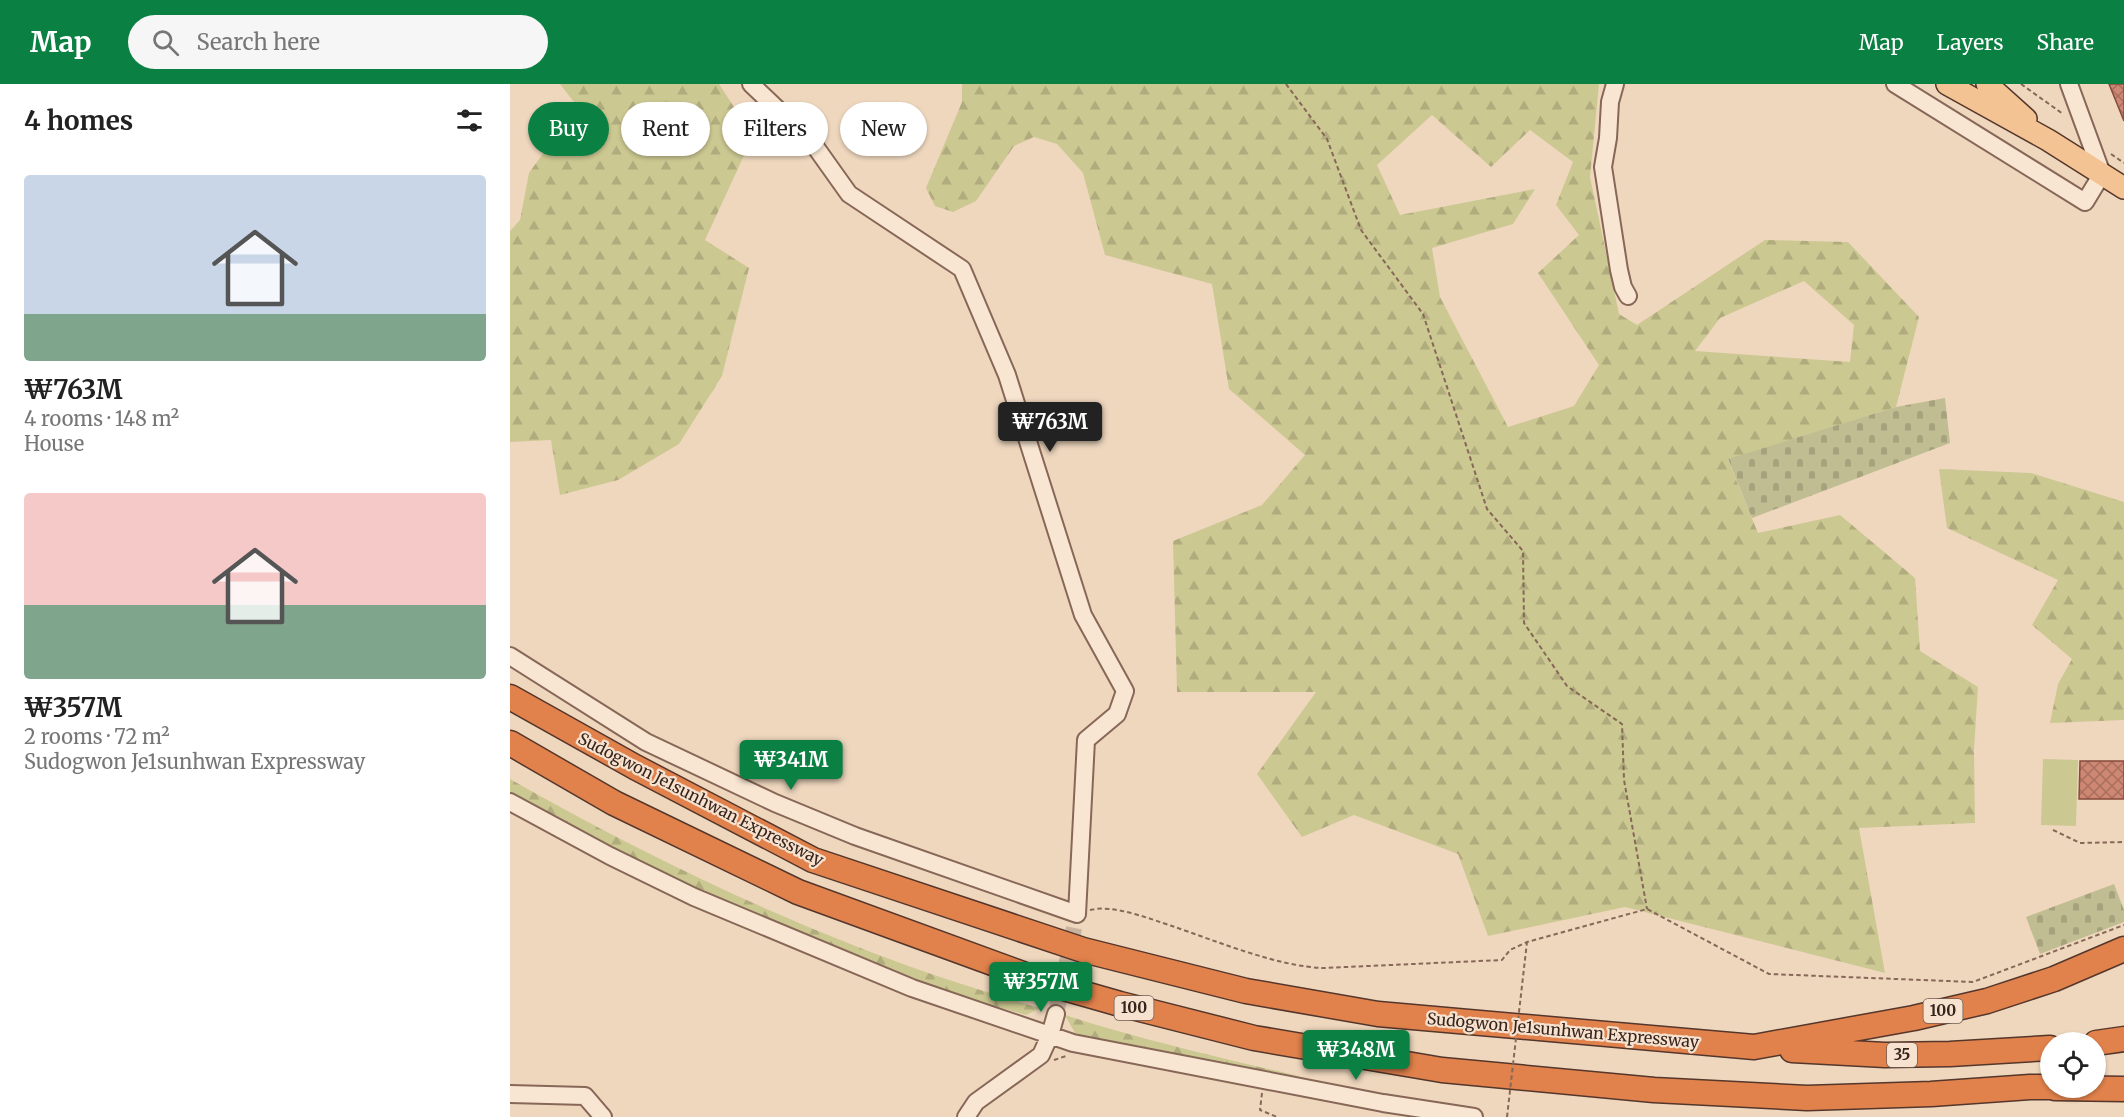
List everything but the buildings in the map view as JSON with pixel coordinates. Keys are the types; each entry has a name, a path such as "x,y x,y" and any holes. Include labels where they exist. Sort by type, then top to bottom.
{"highway":[{"name":"Sudogwon Je1sunhwan Expressway","path":"510,697 635,767 813,861 1083,950 1246,991 1378,1014 1754,1047 1914,1018 1987,1001 2054,979 2124,949"},
{"name":"100","path":"510,743 614,803 798,892 1057,986 1254,1038 1442,1070 1653,1090 1807,1098 1931,1094 2040,1086"},
{"path":"2106,1042 2124,1039"},
{"name":"35","path":"1754,1047 1885,1055 2040,1049"},
{"path":"2106,1075 2124,1072"},
{"path":"2106,1089 2124,1089"}],"main road":[{"path":"1947,84 2048,140 2124,188"},
{"path":"1987,84 2048,140"}],"street":[{"path":"510,656 645,742 775,803 855,836 1077,914 1086,741 1117,714 1125,691 1083,615 1007,375 962,269 849,194 812,142 751,84"},
{"path":"1615,84 1610,102 1608,138 1603,167 1619,270 1628,296"},
{"path":"1895,84 2085,202 2102,174 2069,84"},
{"path":"510,802 610,856 694,897 922,991 1072,1043 1372,1101 1474,1117"},
{"path":"966,1117 976,1102 1041,1055 1056,1014"},
{"path":"510,1094 585,1096 603,1117"}],"path":[{"path":"1286,84 1327,139 1361,230 1423,314 1486,509 1523,551 1524,623 1567,686 1622,724 1624,780 1647,909"},
{"path":"2053,830 2080,843 2124,842"},
{"path":"1077,914 1098,908 1140,916 1305,968 1502,960 1510,950 1527,942 1647,909 1769,975 1973,982 2124,925"},
{"path":"1507,1117 1527,942"},
{"path":"1262,1090 1260,1110 1277,1117"}],"green space":[{"path":"560,84 719,84 731,102 722,102 722,156 744,156 705,240 749,268 722,376 679,444 618,480 560,495 551,440 510,442 510,231 520,220 529,173 541,156 609,156 609,102 574,102"},
{"path":"962,84 1599,84 1590,177 1619,314 1637,325 1765,240 1848,242 1919,317 1896,407 1728,460 1758,533 1840,515 1915,578 1920,651 1978,687 1974,750 1975,823 1859,828 1885,973 1625,907 1488,936 1458,854 1354,815 1302,837 1257,774 1316,692 1177,692 1173,541 1262,505 1305,455 1229,389 1212,284 1105,255 1083,173 1057,144 1034,137 1014,146 976,201 953,212 935,206 926,188 962,102","holes":["1432,115 1491,167 1530,130 1573,162 1556,205 1579,235 1538,273 1599,365 1574,406 1508,427 1440,297 1432,248 1513,224 1535,189 1400,215 1377,165","1804,281 1854,325 1850,362 1695,351 1720,318"]},
{"path":"1945,398 1950,443 1752,518 1728,459 1896,407"},
{"path":"1939,469 2031,473 2124,502 2124,720 2050,723 2058,684 2072,659 2032,625 2058,580 1947,528"},
{"path":"2043,759 2078,760 2076,826 2041,825"},
{"path":"510,779 614,836 775,913 884,957 1040,1008 1026,1015 938,989 738,907 647,865 510,793"},
{"path":"2114,884 2124,910 2124,922 2040,954 2026,917"},
{"path":"1065,1015 1107,1028 1314,1081 1096,1041 1076,1035"}],"tunnel":[{"path":"1056,1014 1077,914"}]}
